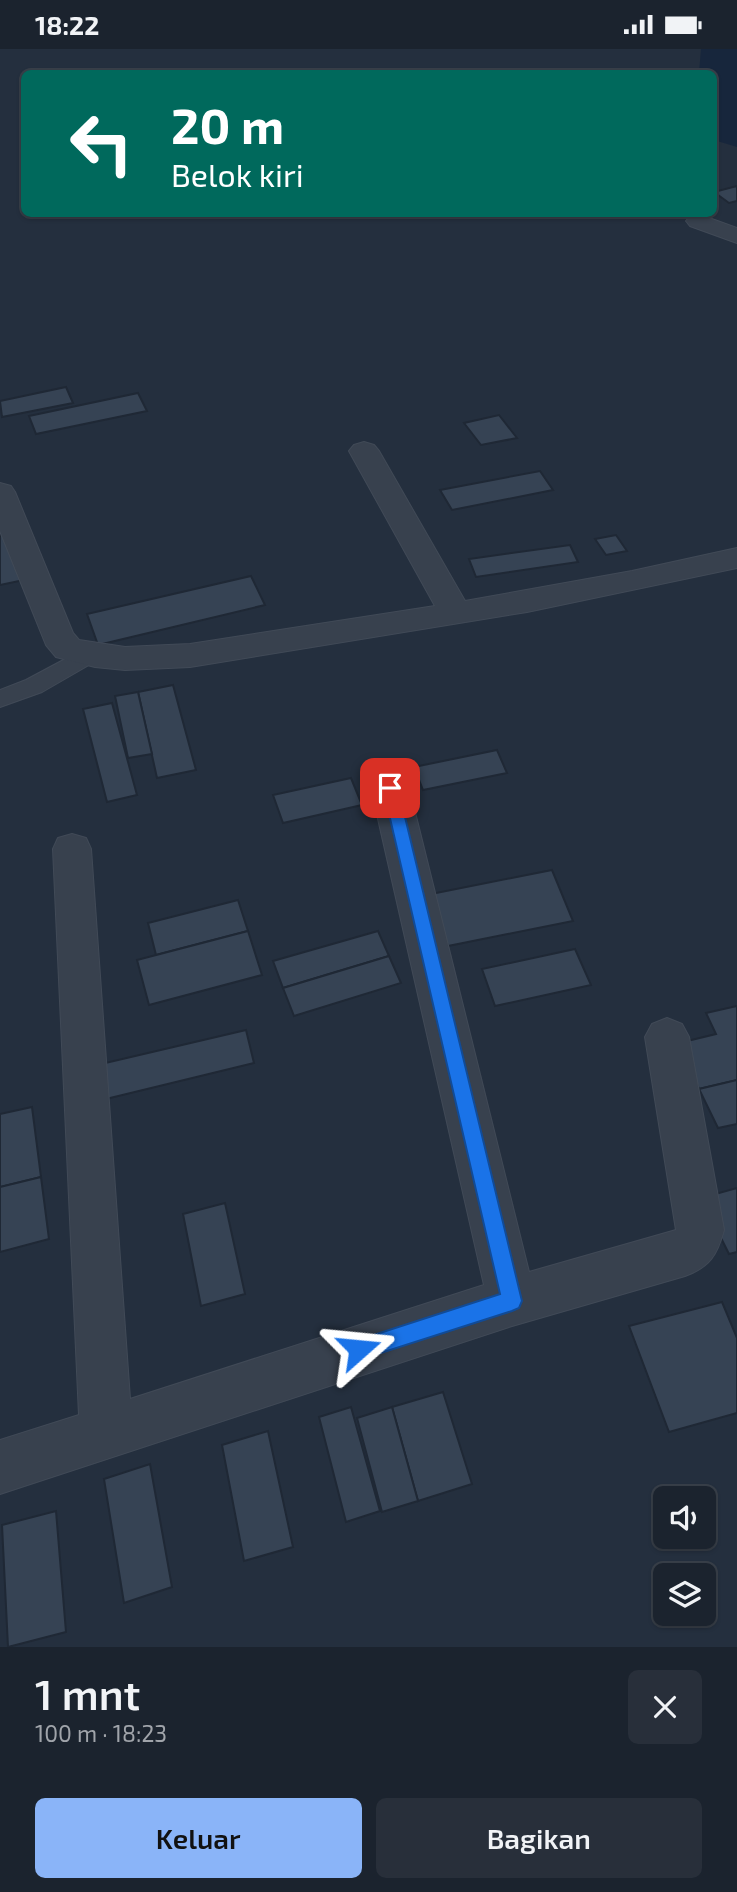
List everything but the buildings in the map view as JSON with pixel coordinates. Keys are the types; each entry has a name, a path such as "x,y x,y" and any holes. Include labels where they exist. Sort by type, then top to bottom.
{"street":[{"path":"698,221 737,236"},
{"path":"364,451 456,614"},
{"path":"0,492 58,637 68,649 86,656 106,658 176,656 456,614 737,558"},
{"path":"390,788 512,1301"},
{"path":"72,849 106,1431"},
{"path":"0,1467 512,1301 685,1253 696,1244 699,1230 667,1037"}],"lane":[{"path":"0,699 34,686 86,656"}],"waterway":[{"path":"717,99 721,49"},
{"path":"717,113 727,129 737,134"}],"route":[{"path":"359,1349 512,1301 390,788"}]}
